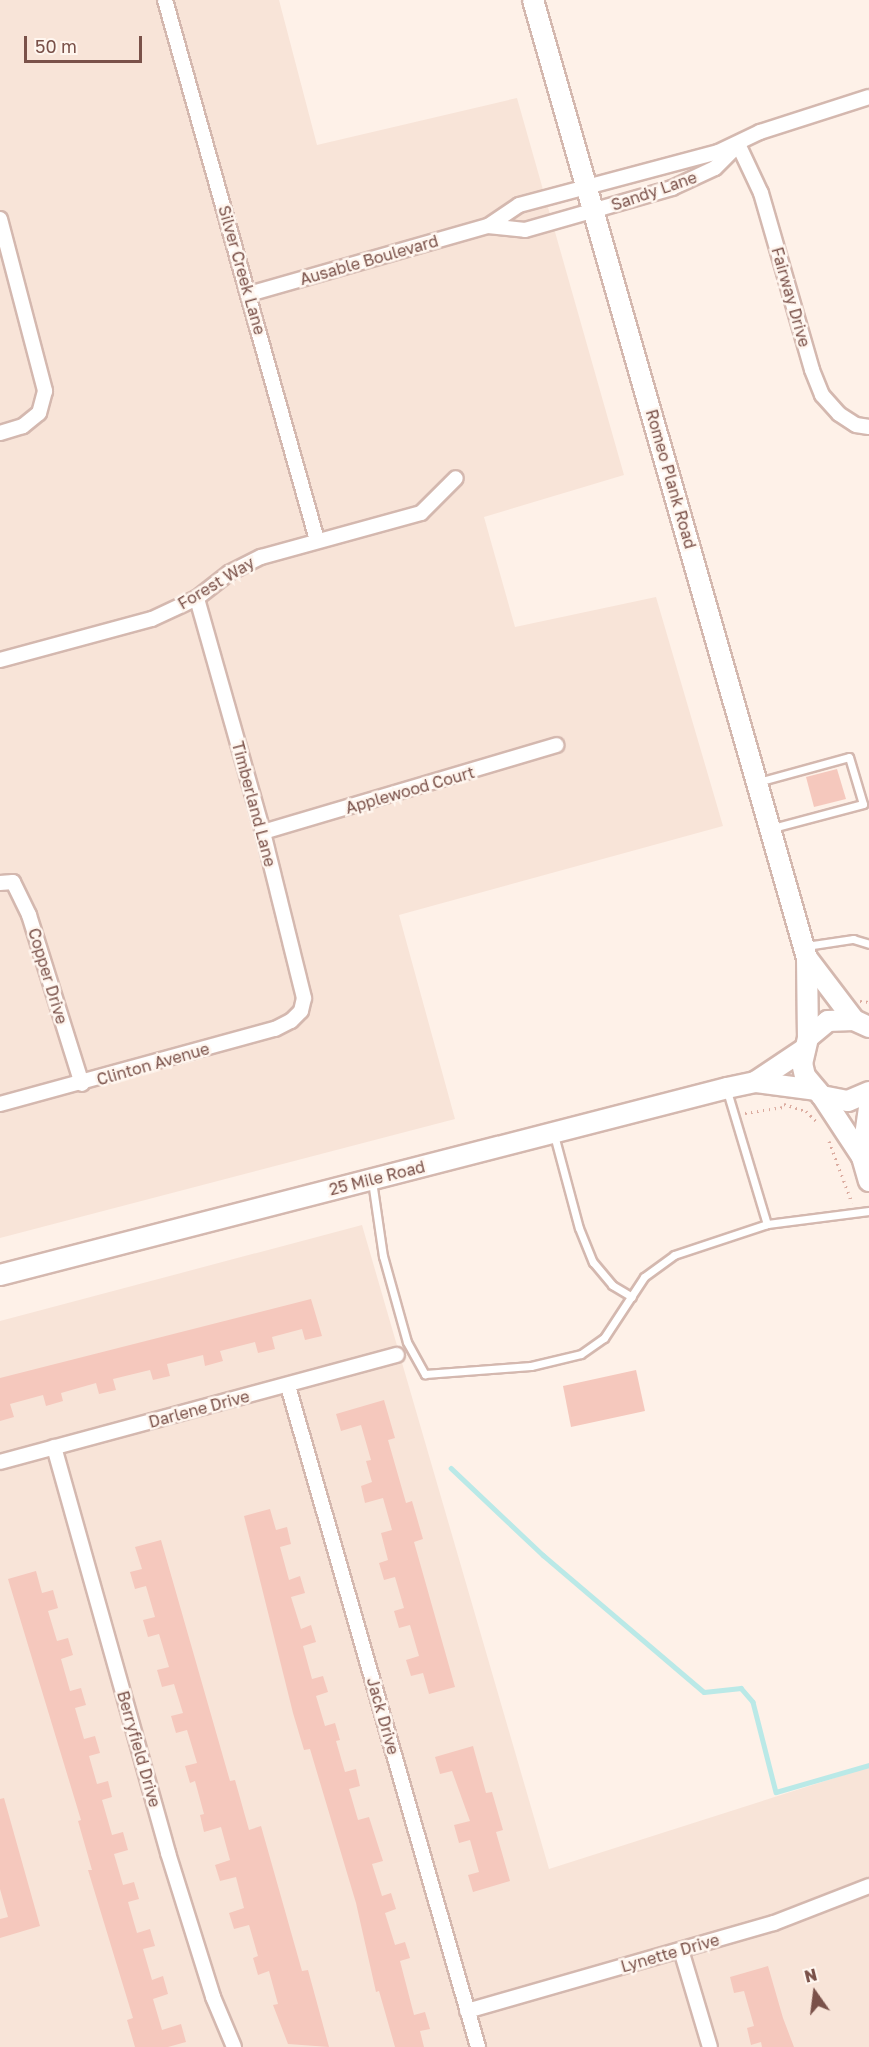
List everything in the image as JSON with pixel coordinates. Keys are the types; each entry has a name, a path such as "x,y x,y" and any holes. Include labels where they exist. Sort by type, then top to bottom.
{"street":[{"name":"Silver Creek Lane","path":"165,0 317,540"},
{"name":"Romeo Plank Road","path":"533,0 588,186 805,953 805,1076 862,1156"},
{"name":"Sandy Lane","path":"588,186 738,144 759,132 869,97"},
{"name":"Sandy Lane","path":"595,211 692,179 715,168 738,144"},
{"name":"Fairway Drive","path":"738,144 761,193 812,370 822,395 839,414 856,424 869,427"},
{"name":"Ausable Boulevard","path":"249,294 488,226 519,205 588,186"},
{"name":"Ausable Boulevard","path":"488,226 525,230 595,211"},
{"path":"0,219 45,391 39,413 23,426 0,433"},
{"name":"Forest Way","path":"0,660 152,619 197,598 229,573 261,557 421,513 456,478"},
{"name":"Timberland Lane","path":"197,598 263,832 304,998 301,1011"},
{"name":"Applewood Court","path":"263,832 556,745"},
{"name":"Copper Drive","path":"0,883 13,882 29,915 82,1084"},
{"name":"Romeo Plank Road","path":"805,953 865,1024"},
{"name":"Clinton Avenue","path":"0,1104 82,1084 274,1029 291,1022 301,1011"},
{"name":"25 Mile Road","path":"755,1082 806,1044 828,1021 865,1024"},
{"name":"25 Mile Road","path":"0,1275 755,1082 819,1093 848,1101 869,1092"},
{"path":"869,1108 862,1156 869,1181"},
{"name":"Darlene Drive","path":"0,1462 397,1355"},
{"name":"Jack Drive","path":"288,1386 478,2047"},
{"name":"Berryfield Drive","path":"54,1447 168,1853 213,1997 234,2047"},
{"name":"Lynette Drive","path":"467,2011 796,1916 869,1886"},
{"path":"681,1950 710,2047"}],"lane":[{"path":"757,782 849,757 863,804 770,829"},
{"path":"805,953 853,939 869,944"},
{"path":"727,1088 767,1224"},
{"path":"553,1132 579,1228 593,1262 612,1285 632,1297"},
{"path":"372,1179 383,1256 406,1342 425,1374 531,1366 581,1354 604,1338 644,1277 674,1255 767,1224 869,1210"}],"path":[{"path":"783,1099 784,1107"},
{"path":"735,1115 784,1107 807,1112 829,1140 855,1213"},
{"path":"829,1140 835,1137"}],"shaded area":[{"path":"0,0 279,0 317,145 517,98 624,475 484,517 515,627 656,597 723,826 399,915 455,1119 0,1238"},
{"path":"362,1225 549,1869 869,1767 869,2047 0,2047 0,1321"}],"building":[{"path":"837,769 846,799 814,807 806,777"},
{"path":"311,1299 322,1336 305,1340 302,1329 272,1337 275,1349 258,1353 255,1342 220,1351 223,1361 205,1366 203,1355 167,1364 170,1376 153,1380 150,1370 113,1379 116,1390 99,1394 96,1383 61,1393 63,1401 46,1406 43,1395 10,1404 14,1417 0,1421 0,1378"},
{"path":"636,1370 645,1411 571,1427 563,1386"},
{"path":"384,1400 395,1438 388,1440 406,1503 412,1501 423,1539 414,1542 455,1687 429,1694 423,1673 411,1676 406,1660 419,1656 410,1625 399,1628 394,1611 404,1608 395,1577 384,1580 379,1563 388,1560 381,1533 392,1530 383,1498 365,1503 361,1486 372,1482 366,1461 371,1460 361,1425 341,1431 336,1414"},
{"path":"270,1509 276,1530 287,1527 291,1544 280,1547 289,1580 300,1576 305,1593 291,1597 301,1629 311,1625 316,1642 303,1646 312,1679 323,1676 328,1692 316,1696 325,1726 335,1723 340,1740 336,1741 345,1772 356,1769 360,1786 349,1789 358,1820 369,1817 383,1861 372,1864 382,1896 391,1893 396,1909 385,1913 395,1945 405,1942 410,1958 400,1961 414,2015 425,2012 430,2029 420,2031 424,2047 395,2047 379,1991 376,1992 356,1903 310,1749 304,1750 293,1713 244,1516"},
{"path":"161,1540 230,1781 235,1780 249,1830 261,1826 302,1971 308,1970 329,2047 288,2044 273,2005 278,2004 269,1971 258,1975 253,1958 258,1956 249,1925 234,1929 229,1913 244,1908 236,1877 220,1881 215,1865 230,1860 221,1827 204,1832 200,1815 204,1814 195,1781 190,1783 185,1766 197,1763 187,1730 176,1733 171,1716 183,1713 174,1684 162,1687 157,1670 169,1667 159,1634 148,1637 143,1620 155,1617 146,1586 135,1589 130,1572 142,1569 135,1547"},
{"path":"36,1571 42,1593 53,1590 58,1608 48,1611 57,1641 68,1638 73,1655 61,1659 70,1691 81,1688 86,1705 75,1708 84,1739 95,1736 100,1753 89,1756 97,1784 108,1781 112,1797 102,1800 112,1835 123,1832 128,1850 114,1854 123,1885 134,1882 139,1899 128,1902 137,1933 150,1929 155,1946 143,1949 152,1980 163,1976 168,1994 153,1999 162,2030 181,2024 186,2042 168,2047 135,2047 127,2020 133,2018 88,1870 92,1870 78,1821 81,1820 8,1579"},
{"path":"473,1746 486,1793 492,1792 503,1830 496,1832 510,1881 473,1892 468,1875 479,1872 470,1840 459,1843 454,1825 470,1821 452,1771 440,1774 435,1757"},
{"path":"4,1798 40,1926 0,1938 0,1919 8,1917 0,1889 0,1799"},
{"path":"768,1966 794,2047 762,2047 761,2042 751,2045 747,2028 754,2026 744,1991 734,1993 730,1977"}],"waterway":[{"path":"451,1468 543,1555 704,1692 741,1688 753,1702 776,1792 869,1765"}]}
